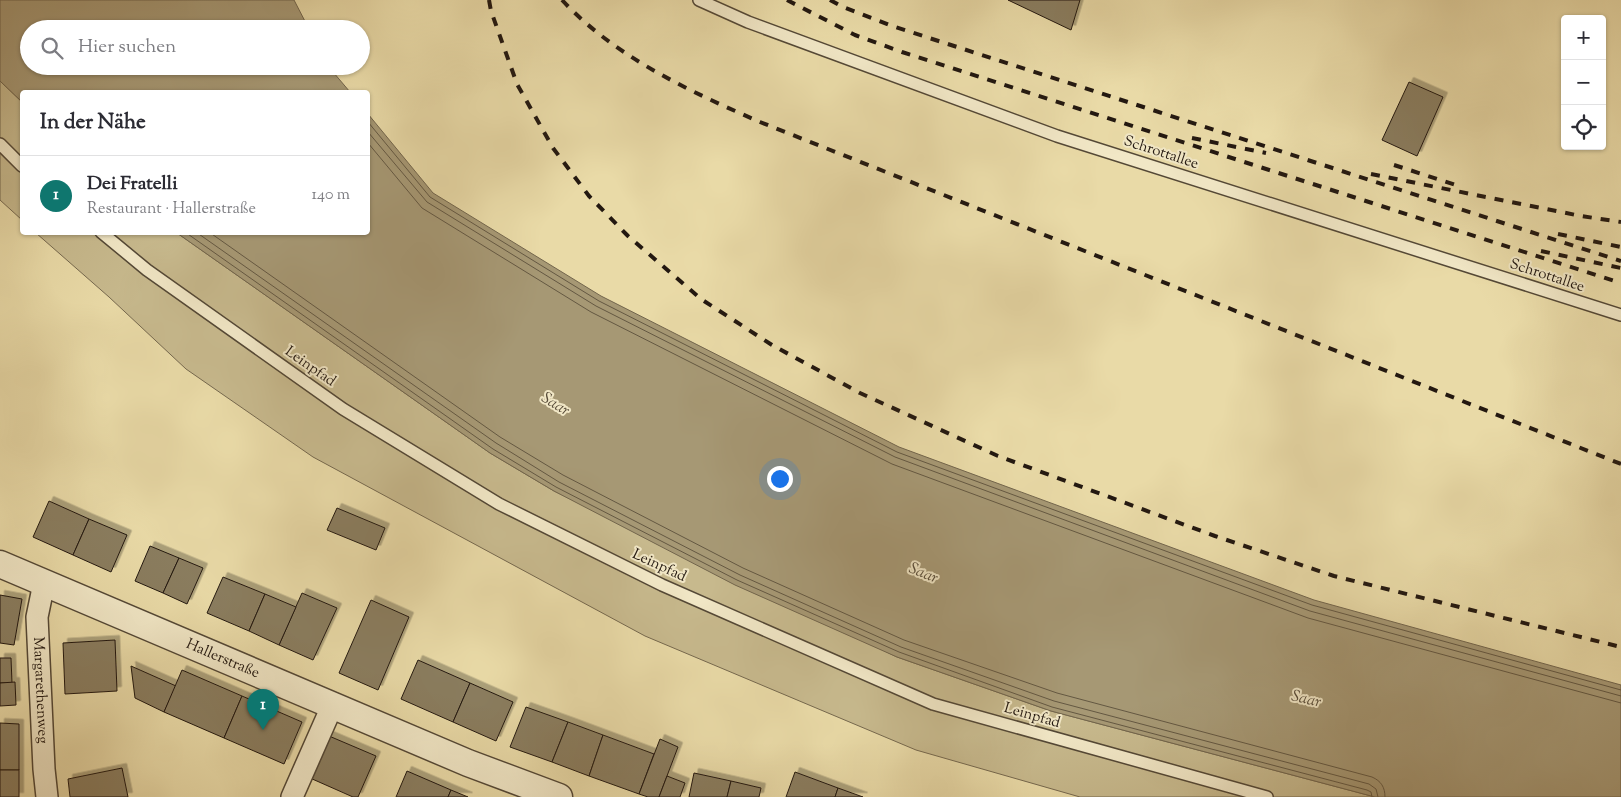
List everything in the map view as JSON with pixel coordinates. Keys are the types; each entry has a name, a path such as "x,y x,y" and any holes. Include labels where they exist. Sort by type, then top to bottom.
{"street":[{"name":"Hallerstraße","path":"0,564 468,762 559,797"},
{"name":"Margarethenweg","path":"44,583 36,617 47,797"},
{"path":"292,797 333,704"}],"lane":[{"name":"Schrottallee","path":"700,0 748,22 1057,136 1621,315"},
{"path":"0,144 20,164"},
{"name":"Leinpfad","path":"105,235 147,270 343,409 499,504 662,585 933,704 1267,797"}],"shaded area":[{"path":"0,81 20,100 20,218 0,200"},
{"path":"38,235 180,235 490,453 554,491 897,657 1051,711 1375,797 1080,797 916,750 645,636 313,457 186,369 109,297"}],"water":[{"path":"0,0 294,0 304,20 20,20 20,75 336,75 348,90 20,90 20,100 0,81"},
{"name":"Saar","path":"370,116 433,193 601,296 899,447 1314,600 1621,685 1621,797 1375,797 1051,711 897,657 735,585 554,491 490,453 180,235 370,235"}],"building":[{"path":"1008,0 1080,0 1071,30"},
{"path":"1409,82 1443,97 1417,156 1382,140"},
{"path":"49,501 89,519 73,555 33,537"},
{"path":"337,508 385,528 376,550 327,530"},
{"path":"89,519 127,535 111,572 73,555"},
{"path":"150,546 179,558 163,593 135,581"},
{"path":"179,558 203,568 187,604 163,593"},
{"path":"223,577 265,594 249,631 207,613"},
{"path":"302,593 337,608 313,660 279,645"},
{"path":"265,594 296,607 279,645 249,631"},
{"path":"0,595 22,599 14,645 0,643"},
{"path":"371,600 409,617 378,690 339,673"},
{"path":"115,640 117,691 65,694 63,643"},
{"path":"0,658 11,658 12,683 0,683"},
{"path":"418,660 470,683 453,722 401,699"},
{"path":"131,666 176,686 164,712 135,698"},
{"path":"182,670 242,696 224,738 164,712"},
{"path":"15,682 16,705 0,706 0,683"},
{"path":"470,683 513,702 496,741 453,722"},
{"path":"242,696 302,722 284,764 224,738"},
{"path":"526,707 568,722 552,762 510,747"},
{"path":"568,722 603,735 589,776 552,762"},
{"path":"0,723 19,724 19,770 0,770"},
{"path":"603,735 654,754 639,794 589,776"},
{"path":"329,736 376,756 358,797 353,797 310,778"},
{"path":"660,739 678,747 659,797 648,797 639,794"},
{"path":"122,768 128,797 70,797 68,779"},
{"path":"0,770 19,770 19,797 0,797"},
{"path":"407,771 451,790 448,797 396,797"},
{"path":"795,772 838,788 835,797 786,797"},
{"path":"694,773 731,781 727,797 689,797"},
{"path":"667,776 685,783 680,797 659,797"},
{"path":"731,781 761,788 759,797 727,797"},
{"path":"838,788 863,797 835,797"},
{"path":"451,790 468,797 448,797"}],"railway":[{"path":"489,0 491,11 517,84 553,148 589,196 628,236 701,299 772,345 860,393 998,456 1215,536 1334,576 1621,647"},
{"path":"562,0 605,39 654,71 760,122 1621,464"},
{"path":"787,0 855,35 902,52 1621,283"},
{"path":"830,0 892,26 1621,261"},
{"path":"1192,138 1266,153"},
{"path":"1394,165 1456,185"},
{"path":"1371,174 1581,216 1621,222"},
{"path":"1558,234 1621,247"},
{"path":"1541,251 1621,268"}],"place":[{"name":"Dei Fratelli","path":"263,730"}]}
